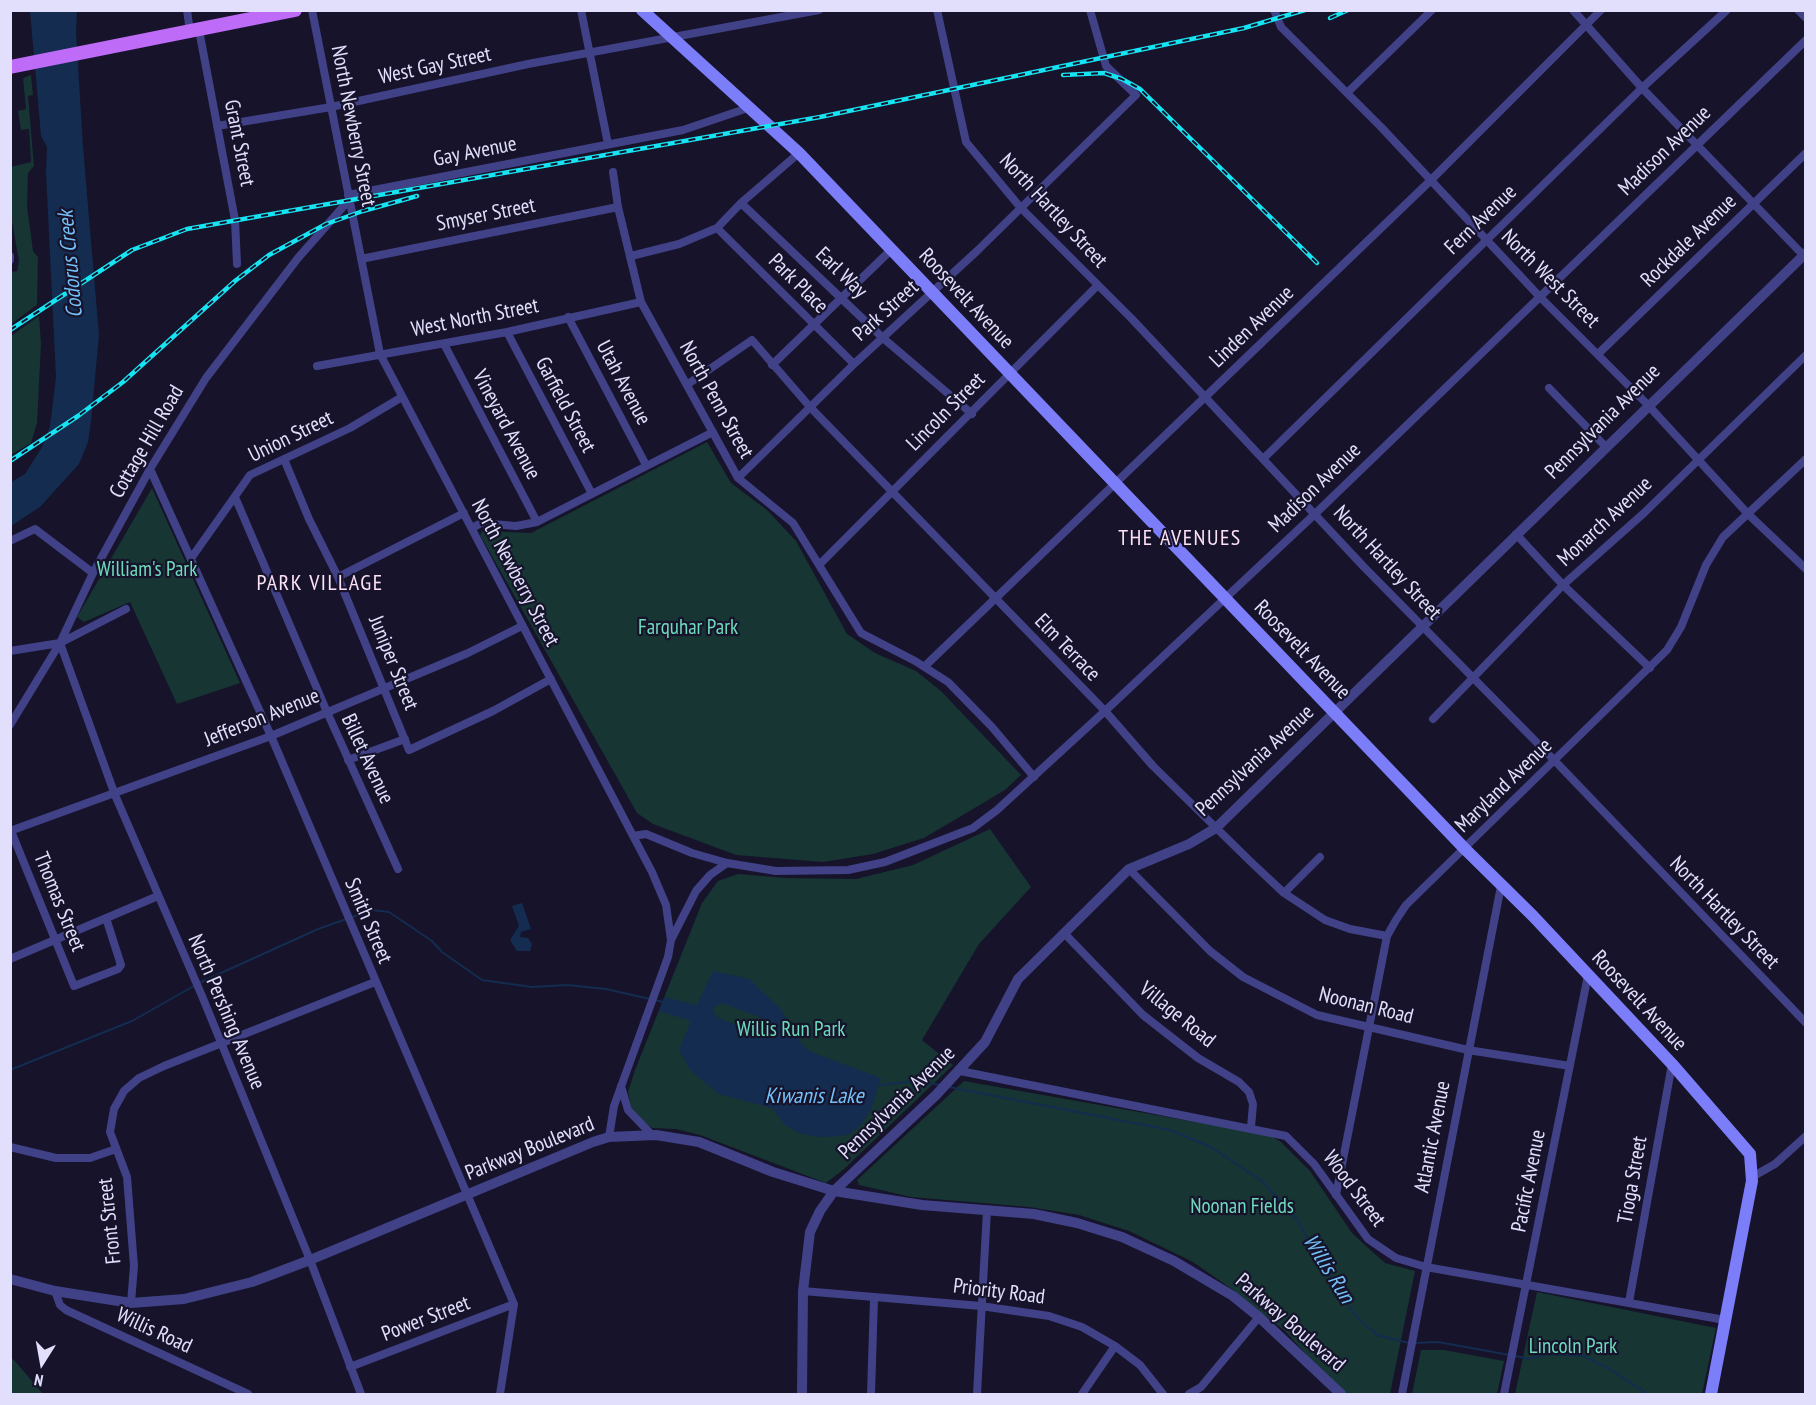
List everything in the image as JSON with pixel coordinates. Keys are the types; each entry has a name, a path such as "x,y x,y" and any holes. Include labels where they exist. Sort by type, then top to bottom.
{"main road":[{"path":"10,67 295,10"},
{"name":"Roosevelt Avenue","path":"642,10 751,107 892,249 1588,975 1672,1064 1750,1154 1752,1177 1711,1395"}],"street":[{"name":"Grant Street","path":"187,10 217,126 235,220 237,264"},
{"name":"North Newberry Street","path":"312,10 380,354 661,891 671,940 657,989 614,1106 609,1137"},
{"path":"581,10 608,144"},
{"name":"West Gay Street","path":"217,126 331,107 819,10"},
{"name":"North Hartley Street","path":"937,10 966,142 1020,207 1206,396 1420,625 1555,761 1806,1023"},
{"name":"Park Street","path":"738,478 854,364 933,293 1136,95 1106,66 1090,10"},
{"name":"North West Street","path":"1274,10 1281,27 1347,93 1539,296 1647,404 1748,514 1806,569"},
{"path":"1347,93 1432,10"},
{"path":"1573,10 1642,87 1805,255"},
{"name":"Linden Avenue","path":"925,666 1430,181 1601,10"},
{"name":"Fern Avenue","path":"1264,458 1642,87 1727,10"},
{"path":"1798,10 1806,18"},
{"name":"Madison Avenue","path":"633,836 646,834 727,863 776,871 848,870 885,862 973,828 1034,777 1316,513 1806,40"},
{"name":"Gay Avenue","path":"349,198 683,130 751,107"},
{"path":"631,256 679,244 717,228 741,203 799,153"},
{"name":"Rockdale Avenue","path":"1598,354 1806,153"},
{"name":"North Penn Street","path":"613,172 618,207 641,302 738,478 793,523 861,633 925,666 948,682 992,727 1034,777"},
{"name":"Cottage Hill Road","path":"10,725 15,709 60,643 93,573 150,469 206,378 234,338 349,198"},
{"name":"Earl Way","path":"741,203 883,338 972,414"},
{"name":"Smyser Street","path":"361,259 618,207"},
{"name":"Park Place","path":"717,228 854,364"},
{"path":"772,366 892,249"},
{"name":"Pennsylvania Avenue","path":"802,1395 803,1292 810,1232 834,1191 936,1095 986,1042 1018,979 1129,869 1189,844 1216,828 1647,404 1805,255"},
{"name":"Lincoln Street","path":"819,565 1098,285"},
{"name":"West North Street","path":"317,366 507,332 641,302"},
{"name":"Utah Avenue","path":"568,317 646,465"},
{"name":"Garfield Street","path":"507,332 592,494"},
{"name":"Elm Terrace","path":"688,384 752,340 772,366 810,407 1105,711 1154,766 1284,893 1325,920 1350,929 1388,936"},
{"name":"Vineyard Avenue","path":"444,344 537,522"},
{"name":"Monarch Avenue","path":"1433,719 1563,585 1644,513 1806,355"},
{"path":"1549,388 1605,446"},
{"name":"Union Street","path":"192,556 250,475 350,428 402,397"},
{"path":"472,528 481,523 516,525 537,522 713,432"},
{"name":"Juniper Street","path":"284,459 309,519 338,577 409,750 493,711 550,679"},
{"name":"Maryland Avenue","path":"1336,1194 1388,936 1406,905 1667,650 1681,627 1706,565 1723,537 1806,459"},
{"name":"Smith Street","path":"150,469 192,556 514,1304"},
{"name":"Billet Avenue","path":"235,497 348,760 398,869"},
{"path":"338,577 464,513"},
{"path":"10,541 35,529 93,573"},
{"path":"1516,534 1563,585 1650,668"},
{"path":"10,651 60,643 126,609"},
{"name":"Jefferson Avenue","path":"11,831 115,795 270,736 468,652 522,626"},
{"name":"North Pershing Avenue","path":"60,643 115,795 202,996 310,1260 361,1395"},
{"path":"348,760 405,739"},
{"name":"Thomas Street","path":"11,831 74,986 118,969 120,956 106,918"},
{"path":"1284,893 1320,857"},
{"path":"671,940 696,891 710,875 727,863"},
{"name":"Noonan Road","path":"1129,869 1210,951 1243,977 1317,1014 1468,1050 1570,1066"},
{"name":"Atlantic Avenue","path":"1402,1395 1501,886"},
{"path":"10,959 158,896"},
{"name":"Village Road","path":"1064,933 1143,1015 1198,1058 1239,1082 1249,1092 1253,1104 1251,1127"},
{"name":"Pacific Avenue","path":"1504,1395 1588,975"},
{"name":"Front Street","path":"131,1303 134,1266 126,1177 110,1132 114,1109 124,1091 139,1078 375,982"},
{"name":"Tioga Street","path":"1629,1302 1672,1064"},
{"name":"Wood Street","path":"956,1074 1251,1127 1286,1136 1314,1164 1368,1239 1395,1258 1426,1267 1725,1320"},
{"path":"621,1086 628,1110 652,1135"},
{"name":"Parkway Boulevard","path":"10,1279 55,1291 131,1303 184,1299 252,1282 310,1260 609,1137 652,1135 699,1143 773,1172 834,1191 922,1205 1054,1218 1098,1229 1146,1247 1216,1284 1259,1317 1341,1395"},
{"path":"1752,1177 1775,1164 1806,1137"},
{"path":"10,1147 56,1158 90,1158 116,1149"},
{"path":"977,1395 987,1210"},
{"name":"Willis Road","path":"55,1291 60,1305 66,1310 248,1395"},
{"name":"Priority Road","path":"803,1292 981,1306 1049,1316 1082,1327 1115,1346 1140,1365 1163,1395"},
{"path":"871,1395 874,1299"},
{"path":"500,1395 514,1304"},
{"name":"Power Street","path":"350,1367 514,1304"},
{"path":"1189,1395 1201,1387 1259,1317"},
{"path":"1082,1395 1115,1346"}],"green space":[{"path":"31,75 33,95 28,96 34,166 28,173 27,206 33,251 38,257 37,305 11,324 11,272 17,271 19,261 11,216 11,167 31,162 29,129 21,130 18,111 26,109 23,78"},
{"path":"39,316 41,344 37,423 31,443 11,455 11,336"},
{"name":"Farquhar Park","path":"707,442 731,483 767,510 796,541 847,634 875,653 916,671 941,691 1021,775 1005,790 924,838 873,854 823,862 736,855 653,824 637,813 480,535 482,531 531,533"},
{"name":"William's Park","path":"152,488 240,683 177,704 130,602 84,622 77,617"},
{"name":"Willis Run Park","path":"990,829 1031,887 979,944 922,1040 953,1065 844,1169 826,1183 700,1135 676,1129 652,1128 632,1113 628,1092 635,1070 702,903 718,881 738,874 786,878 856,879 913,865"},
{"name":"Noonan Fields","path":"964,1081 1269,1135 1281,1142 1310,1171 1352,1233 1385,1263 1415,1271 1390,1394 1346,1393 1320,1370 1286,1332 1233,1290 1193,1262 1129,1231 1079,1215 1029,1207 911,1197 859,1185 857,1180"},
{"name":"Lincoln Park","path":"1537,1292 1716,1328 1702,1394 1515,1394"},
{"path":"1421,1350 1444,1350 1504,1361 1497,1394 1412,1394"},
{"path":"11,1358 14,1360 43,1394 11,1394"}],"water":[{"name":"Codorus Creek","path":"30,11 77,11 76,32 83,147 99,335 88,442 79,464 40,507 11,526 11,482 25,474 42,447 50,426 56,377 46,173 47,147 41,136"},
{"path":"522,903 531,929 521,932 520,937 528,938 532,944 530,951 517,951 510,940 519,926 512,906"},
{"name":"Kiwanis Lake","path":"713,971 749,979 781,1009 802,1044 811,1052 881,1078 871,1109 860,1126 850,1134 838,1136 818,1137 799,1133 785,1125 772,1108 719,1094 690,1070 679,1049 691,1021 659,1011 664,997 697,1005","holes":["722,1003 770,1021 773,1030 766,1036 718,1018 713,1010 715,1006"]}],"waterway":[{"path":"199,983 318,929 372,910 389,912 432,941 442,952 482,980 532,987 567,985 606,989 663,1002"},
{"path":"10,1070 132,1021 194,986"},
{"name":"Willis Run","path":"880,1085 917,1081 940,1085"},
{"name":"Willis Run","path":"949,1087 1170,1130 1211,1147 1262,1181 1296,1218 1342,1298 1358,1318 1377,1335 1409,1343"},
{"name":"Willis Run","path":"1415,1343 1438,1342 1510,1355"},
{"name":"Willis Run","path":"1516,1356 1528,1359 1550,1354 1583,1356 1608,1368 1648,1394"}],"railway":[{"path":"10,330 132,250 187,229 820,117 1244,28 1305,10"},
{"path":"1330,18 1348,10"},
{"path":"1063,75 1104,73 1122,79 1140,89 1317,263"},
{"path":"10,461 78,416 123,382 235,281 269,255 326,224 417,196"}],"district":[{"name":"THE AVENUES","path":"1180,539"},
{"name":"PARK VILLAGE","path":"320,584"}]}
